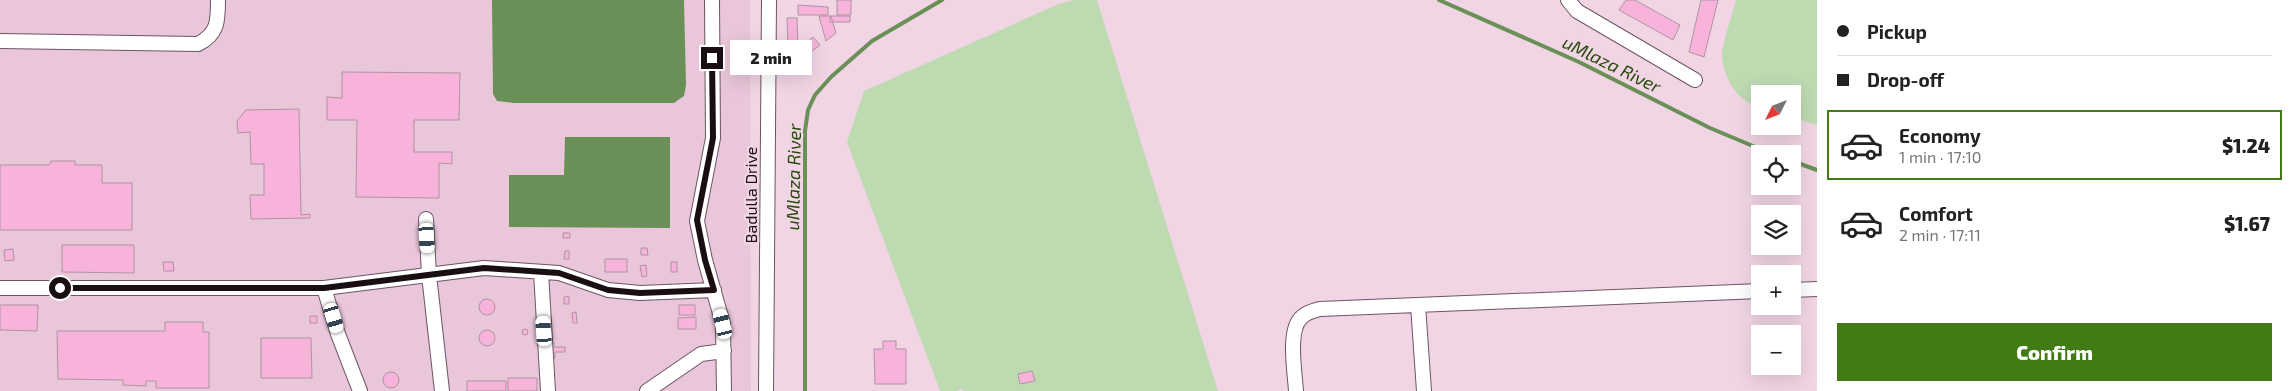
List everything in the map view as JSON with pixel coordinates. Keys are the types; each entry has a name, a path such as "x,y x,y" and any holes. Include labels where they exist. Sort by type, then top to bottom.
{"street":[{"path":"0,41 198,44 210,38 215,29 218,17 218,0"},
{"path":"712,0 713,138 697,220 705,260 723,324 724,391"},
{"name":"Badulla Drive","path":"766,391 769,0"},
{"path":"1568,0 1577,11 1695,80"},
{"path":"426,219 429,275 442,391"},
{"path":"0,288 324,288 484,268 559,273 608,290 640,293 714,290"},
{"path":"541,272 548,391"},
{"path":"324,288 338,334 360,391"},
{"path":"1801,290 1817,289"},
{"path":"1296,391 1293,339 1295,326 1300,318 1308,312 1320,309 1751,291"},
{"path":"1418,305 1424,391"},
{"path":"647,391 701,354 724,351"}],"shaded area":[{"path":"0,0 750,0 751,391 0,391"},
{"path":"492,0 684,0 686,85 684,96 674,103 514,103 497,101 493,94"},
{"path":"1076,0 1097,0 1218,391 963,391 963,389 940,391 847,142 864,91 1061,3"},
{"path":"1736,0 1817,0 1817,125 1801,120 1801,85 1751,85 1751,104 1739,95 1726,75 1722,58 1725,38"},
{"path":"565,137 670,137 670,228 509,227 509,175 564,175"}],"building":[{"path":"837,0 851,0 851,15 837,15"},
{"path":"1626,0 1635,0 1680,25 1673,40 1619,10"},
{"path":"1701,0 1718,0 1704,57 1689,52"},
{"path":"798,5 828,7 828,15 798,15"},
{"path":"819,16 831,16 836,33 826,41"},
{"path":"830,16 850,16 850,22 830,22"},
{"path":"787,18 797,18 798,47 788,48"},
{"path":"813,37 820,45 806,56 800,48"},
{"path":"342,72 460,73 459,120 414,120 414,152 452,152 452,164 439,163 439,198 356,197 357,120 327,120 327,97 342,98"},
{"path":"299,109 301,215 310,214 310,218 251,219 250,195 264,195 264,164 251,164 250,132 238,133 237,121 246,110"},
{"path":"51,161 75,161 75,165 102,165 102,183 132,183 132,230 0,230 0,165 49,165"},
{"path":"563,233 570,233 570,238 563,238"},
{"path":"62,245 134,245 134,273 62,272"},
{"path":"641,248 647,248 648,255 641,255"},
{"path":"13,249 14,260 5,261 4,250"},
{"path":"565,251 569,251 569,259 564,259"},
{"path":"605,259 627,259 627,272 605,272"},
{"path":"163,262 173,262 174,271 164,271"},
{"path":"671,262 677,262 677,272 671,272"},
{"path":"646,265 647,276 642,277 640,266"},
{"path":"569,296 569,304 564,304 564,297"},
{"path":"487,299 493,301 495,307 493,313 487,315 481,313 479,307 481,301"},
{"path":"0,305 38,305 37,331 0,330"},
{"path":"679,305 695,305 695,315 679,315"},
{"path":"576,312 577,323 573,323 572,313"},
{"path":"310,316 317,316 317,323 310,323"},
{"path":"696,317 696,329 678,329 678,318"},
{"path":"165,322 203,322 203,332 209,332 209,388 156,388 156,381 146,381 146,386 123,385 123,380 58,379 57,331 165,331"},
{"path":"525,329 528,332 525,335 522,332"},
{"path":"484,330 490,330 495,335 493,344 484,346 479,341 479,335"},
{"path":"261,338 311,338 312,378 261,378"},
{"path":"883,341 896,341 896,349 906,349 906,384 875,384 874,349 883,349"},
{"path":"554,343 554,347 565,347 565,352 555,352 555,358 539,358 551,344"},
{"path":"1032,371 1035,381 1020,384 1018,374"},
{"path":"391,372 399,380 391,388 383,380"},
{"path":"508,378 537,378 537,391 508,391"},
{"path":"467,381 506,381 506,391 467,391"}],"waterway":[{"name":"uMlaza River","path":"805,391 805,131 808,110 815,95 831,77 872,41 942,0"},
{"name":"uMlaza River","path":"1439,0 1579,62 1710,128 1751,145"},
{"name":"uMlaza River","path":"1801,164 1817,170"}],"route":[{"path":"60,288 324,288 484,268 559,273 608,290 640,293 714,290 705,260 697,220 713,138 712,58"}]}
